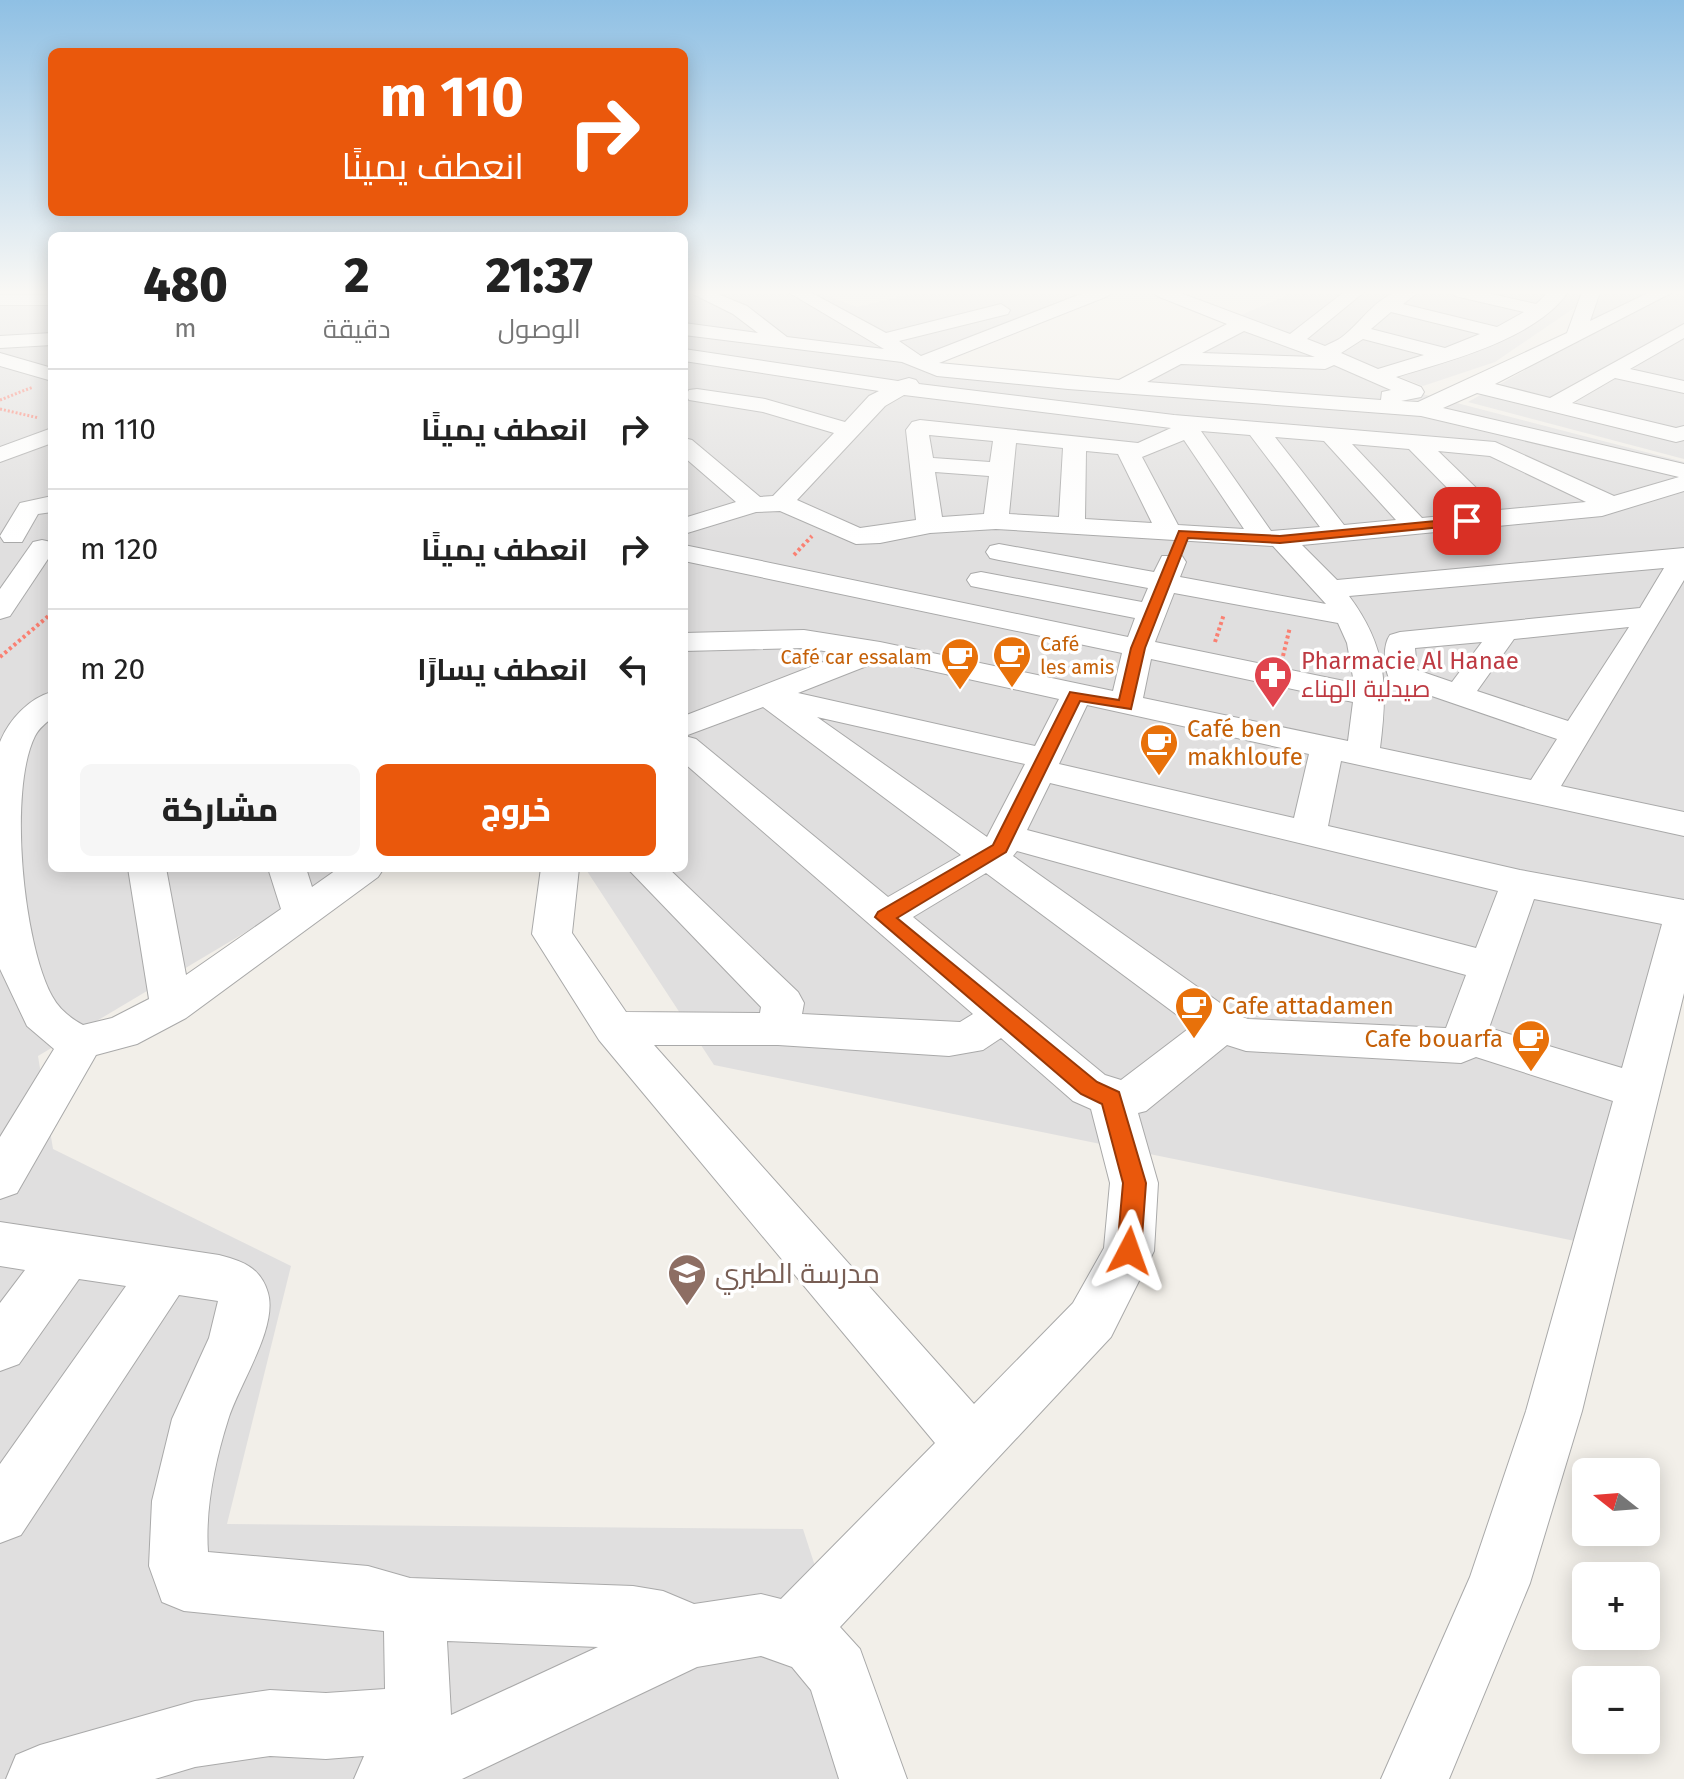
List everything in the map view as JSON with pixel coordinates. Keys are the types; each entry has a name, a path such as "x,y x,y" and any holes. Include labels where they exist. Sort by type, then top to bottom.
{"street":[{"path":"814,375 1192,425 1495,449 1614,506"},
{"path":"767,504 877,401 899,388 913,375"},
{"path":"968,375 1359,405 1425,400 1475,386 1497,375"},
{"path":"1122,387 1144,375"},
{"path":"1380,375 1425,400 1494,424 1684,471"},
{"path":"1555,404 1603,375"},
{"path":"1629,375 1684,387"},
{"path":"1475,386 1680,434"},
{"path":"1583,387 1613,394"},
{"path":"1198,393 1192,425 1271,539 1332,589 1350,617 1365,654 1369,696 1362,755"},
{"path":"697,395 765,406 849,430"},
{"path":"1069,410 1063,442 1072,524"},
{"path":"1494,424 1495,449"},
{"path":"930,525 917,430 920,427 1146,450 1192,425"},
{"path":"1256,428 1338,534"},
{"path":"1330,434 1416,526"},
{"path":"1650,462 1680,434"},
{"path":"927,662 999,552 1007,522 1002,470 1005,435"},
{"path":"1,454 46,437"},
{"path":"1415,442 1493,519"},
{"path":"688,448 767,504"},
{"path":"1125,706 1138,648 1163,583 1176,533 1127,450"},
{"path":"924,464 1002,470"},
{"path":"688,525 767,504 799,508 856,536 880,535 930,525 1007,522 1271,539 1614,506 1684,483"},
{"path":"47,548 5,544 29,508 48,505"},
{"path":"0,610 47,548"},
{"path":"999,552 1350,617"},
{"path":"688,554 1369,696"},
{"path":"1332,589 1684,557"},
{"path":"1539,794 1684,557"},
{"path":"981,580 1152,613"},
{"path":"1576,735 1402,675 1400,641 1650,616"},
{"path":"1458,695 1505,631"},
{"path":"688,642 804,639 880,651 1076,696 1684,824"},
{"path":"688,725 880,651"},
{"path":"766,695 1308,833 1520,883 1684,915 1554,1411 1499,1583 1415,1779"},
{"path":"766,695 998,846 1222,1026 1246,1035 1461,1046 1520,883"},
{"path":"884,917 998,846 1076,696"},
{"path":"48,706 19,733 5,772 8,953 38,1009 49,1024 63,1035 81,1042 122,1032 171,1007 359,872"},
{"path":"1308,833 1327,748"},
{"path":"688,749 1089,1088 1111,1098 1130,1098 1142,1093 1222,1026"},
{"path":"998,846 1489,966"},
{"path":"148,872 171,1007"},
{"path":"288,872 302,913"},
{"path":"560,872 552,934 614,1028 972,1444"},
{"path":"650,872 783,1003 778,1029"},
{"path":"614,1028 778,1029 968,1038 1002,1017"},
{"path":"1464,1037 1636,1090"},
{"path":"0,1179 81,1042"},
{"path":"792,1633 1092,1320 1129,1251 1134,1183 1111,1098"},
{"path":"0,1244 235,1282 243,1290 245,1305 224,1367 200,1418 180,1507 177,1568 184,1580 294,1592 347,1594 397,1603 410,1609 633,1617 663,1622 692,1636"},
{"path":"0,1346 66,1256"},
{"path":"0,1514 166,1271"},
{"path":"410,1609 415,1624 410,1753"},
{"path":"40,1779 195,1734 270,1723 326,1726 410,1753 692,1636 761,1625 792,1633 814,1645 837,1672 873,1779"}],"path":[{"path":"0,400 46,380"},
{"path":"0,409 46,437"},
{"path":"777,573 825,521"},
{"path":"1209,662 1230,595"},
{"path":"1278,677 1295,607"},
{"path":"0,657 48,616"}],"shaded area":[{"path":"0,375 48,375 48,872 346,872 38,1056 53,1149 291,1266 227,1524 803,1529 884,1779 0,1779"},
{"path":"688,375 1057,375 1127,382 1140,375 1372,375 1426,395 1684,462 1684,939 1575,1241 714,1065 588,872 688,872"},
{"path":"1395,375 1456,375 1423,386"},
{"path":"1516,375 1684,375 1684,459 1468,402"}],"place":[{"name":"Café les amis","path":"1012,689"},
{"name":"Café car essalam","path":"960,691"},
{"name":"Pharmacie Al Hanae صيدلية الهناء","path":"1273,709"},
{"name":"Café ben makhloufe","path":"1159,777"},
{"name":"Cafe attadamen","path":"1194,1040"},
{"name":"Cafe bouarfa","path":"1531,1073"},
{"name":"مدرسة الطبري","path":"687,1307"}],"route":[{"path":"1129,1251 1134,1183 1111,1098 1089,1088 884,917 1000,848 1076,696 1125,706 1138,648 1183,534 1280,539 1467,521"}]}
